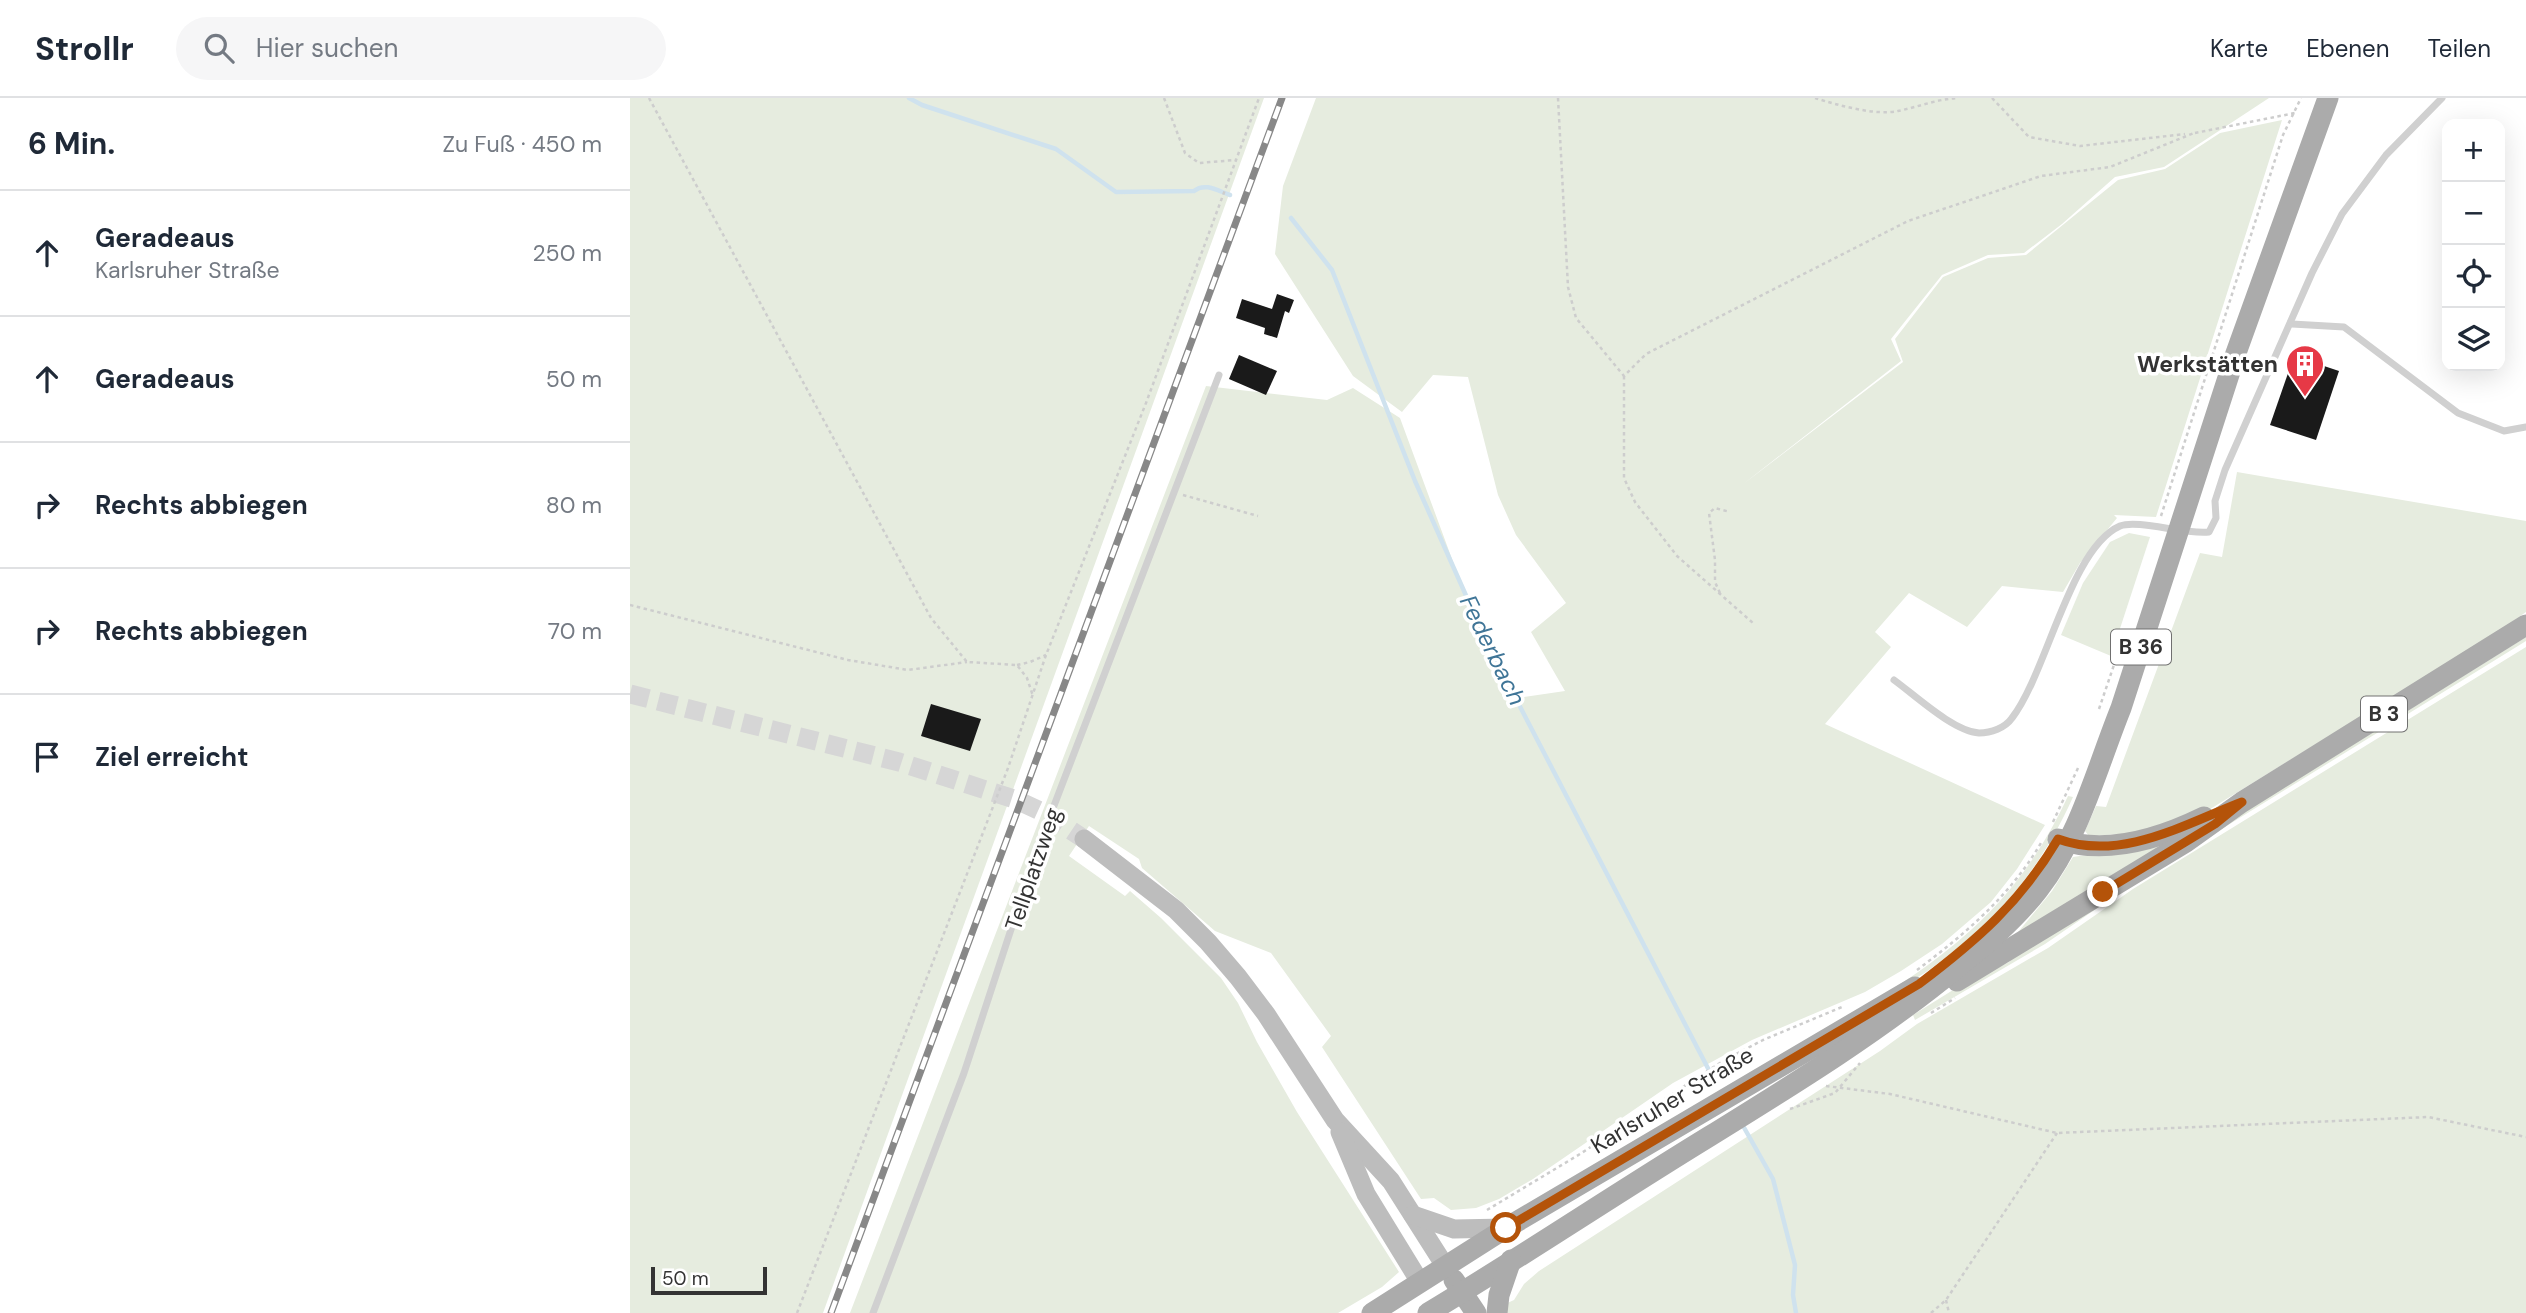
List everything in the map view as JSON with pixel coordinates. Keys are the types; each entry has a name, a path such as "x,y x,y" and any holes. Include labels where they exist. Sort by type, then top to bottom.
{"main road":[{"name":"B 36","path":"1909,1007 2024,907 2052,872 2055,837 2088,803 2090,762 2121,708 2168,529 2236,353 2328,98"},
{"name":"B 3","path":"1435,1311 1762,1106 1909,1007 1950,986 2186,842 2215,824 2242,802 2526,625"},
{"name":"B 3","path":"2055,837 2097,846 2141,840 2182,828 2242,802"},
{"name":"Karlsruher Straße","path":"1372,1313 1506,1228 1902,995 1966,948 2027,888 2055,837"},
{"path":"1084,839 1176,910 1208,942 1266,1014 1335,1120 1391,1181 1476,1313"},
{"path":"1335,1120 1366,1194 1435,1311"},
{"path":"1413,1215 1454,1229 1506,1228"},
{"path":"1497,1313 1499,1295 1511,1261"}],"lane":[{"path":"1894,680 1961,728 1980,733 1999,729 2012,719 2040,665 2082,565 2104,537 2122,525 2197,534 2209,532 2213,528 2216,501 2225,470 2312,273 2342,214 2386,155 2442,98"},
{"path":"2291,324 2344,327 2458,413 2504,431 2526,427"},
{"name":"Tellplatzweg","path":"873,1313 964,1073 1037,850 1219,375"}],"path":[{"path":"649,98 931,618 967,662"},
{"path":"1164,98 1185,153 1199,163 1236,159"},
{"path":"797,1313 1008,768 1046,655 1146,403 1259,98"},
{"path":"1558,98 1568,287 1576,318 1624,376 1624,478 1635,502 1677,556 1753,623"},
{"path":"1815,98 1844,107 1894,112 1958,98"},
{"path":"1992,98 2029,137 2080,146 2194,133 2295,113"},
{"path":"2168,529 2283,135 2301,98"},
{"path":"1624,376 1646,354 1908,221 2042,176 2110,167 2194,133"},
{"path":"1175,492 1258,516"},
{"path":"1721,595 1715,582 1709,513 1715,508 1730,512"},
{"path":"630,605 848,660 908,670 967,662 1017,665 1046,655"},
{"path":"2100,708 2117,657"},
{"path":"1017,665 1027,678 1033,696"},
{"path":"1916,970 1985,914 2055,837 2076,774 2090,762"},
{"path":"1483,1211 1494,1208 1533,1184 1723,1061 1762,1040 1852,1003"},
{"path":"1786,1111 1835,1093 1841,1088 1890,1094 2057,1133 2428,1117 2526,1137"},
{"path":"1931,1313 1946,1300 2057,1133"},
{"path":"1946,1300 1949,1313"}],"shaded area":[{"path":"630,98 1264,98 823,1313 630,1313"},
{"path":"1316,98 2269,98 2164,167 2115,177 2062,224 2024,253 1988,255 1942,275 1891,339 1901,361 1742,485 1903,362 1895,339 1943,277 1988,258 2026,255 2118,180 2165,169 2220,133 2282,120 2156,517 2114,515 2117,518 2080,563 2063,592 2002,586 1967,627 1909,593 1875,632 1891,647 1825,724 2045,825 2017,869 1991,902 1942,944 1865,992 1752,1040 1673,1083 1533,1179 1499,1199 1476,1208 1451,1210 1434,1198 1421,1199 1322,1047 1331,1036 1271,953 1215,931 1142,868 1139,859 1089,826 1069,856 1125,896 1130,891 1221,978 1238,1003 1297,1112 1399,1272 1382,1287 1338,1313 850,1313 1206,386 1327,400 1353,388 1400,418 1504,700 1565,691 1531,632 1566,603 1516,535 1498,495 1468,377 1433,375 1402,412 1353,376 1275,254 1283,186"},
{"path":"2237,472 2526,521 2526,612 2498,632 2207,811 2156,832 2089,836 2085,831 2096,806 2106,807 2200,553 2222,557"},
{"path":"2129,533 2150,537 2111,656 2061,635 2083,583 2110,542"},
{"path":"2526,637 2526,641 2131,885 2045,944 1915,1020 1913,1015 1953,990 2009,962 2016,954"},
{"path":"2526,647 2526,1313 1503,1313 1503,1305 1514,1300 1524,1284 1539,1271 1880,1051 1917,1024 2048,948 2133,889"},
{"path":"2068,796 2073,797 2050,842 2006,902 1971,937 1938,964 1896,987 1951,947 1997,904 2036,855"},
{"path":"2178,837 2010,942 2052,891 2073,857"}],"building":[{"path":"1277,294 1294,300 1289,313 1285,311 1277,338 1264,334 1265,328 1236,318 1242,299 1272,309"},
{"path":"1239,355 1277,371 1266,395 1229,379"},
{"name":"Werkstätten","path":"2294,356 2339,371 2316,440 2270,425"},
{"path":"931,704 981,719 970,751 921,736"}],"waterway":[{"name":"Federbach","path":"909,98 922,105 1056,149 1116,192 1194,191 1207,187 1230,195"},
{"name":"Federbach","path":"1291,218 1332,270 1415,481 1489,647 1712,1076"},
{"name":"Federbach","path":"1742,1124 1773,1179 1795,1265 1793,1295 1796,1313"}],"tunnel":[{"path":"630,694 899,762 1014,799 1047,814 1084,839"}],"railway":[{"path":"831,1313 1282,98"}],"place":[{"name":"Werkstätten","path":"2305,398"}],"route":[{"path":"1506,1228 1919,984 1966,948 2017,899 2041,869 2058,839 2068,843 2097,846 2141,840 2182,828 2242,802 2215,824 2103,892"}]}
